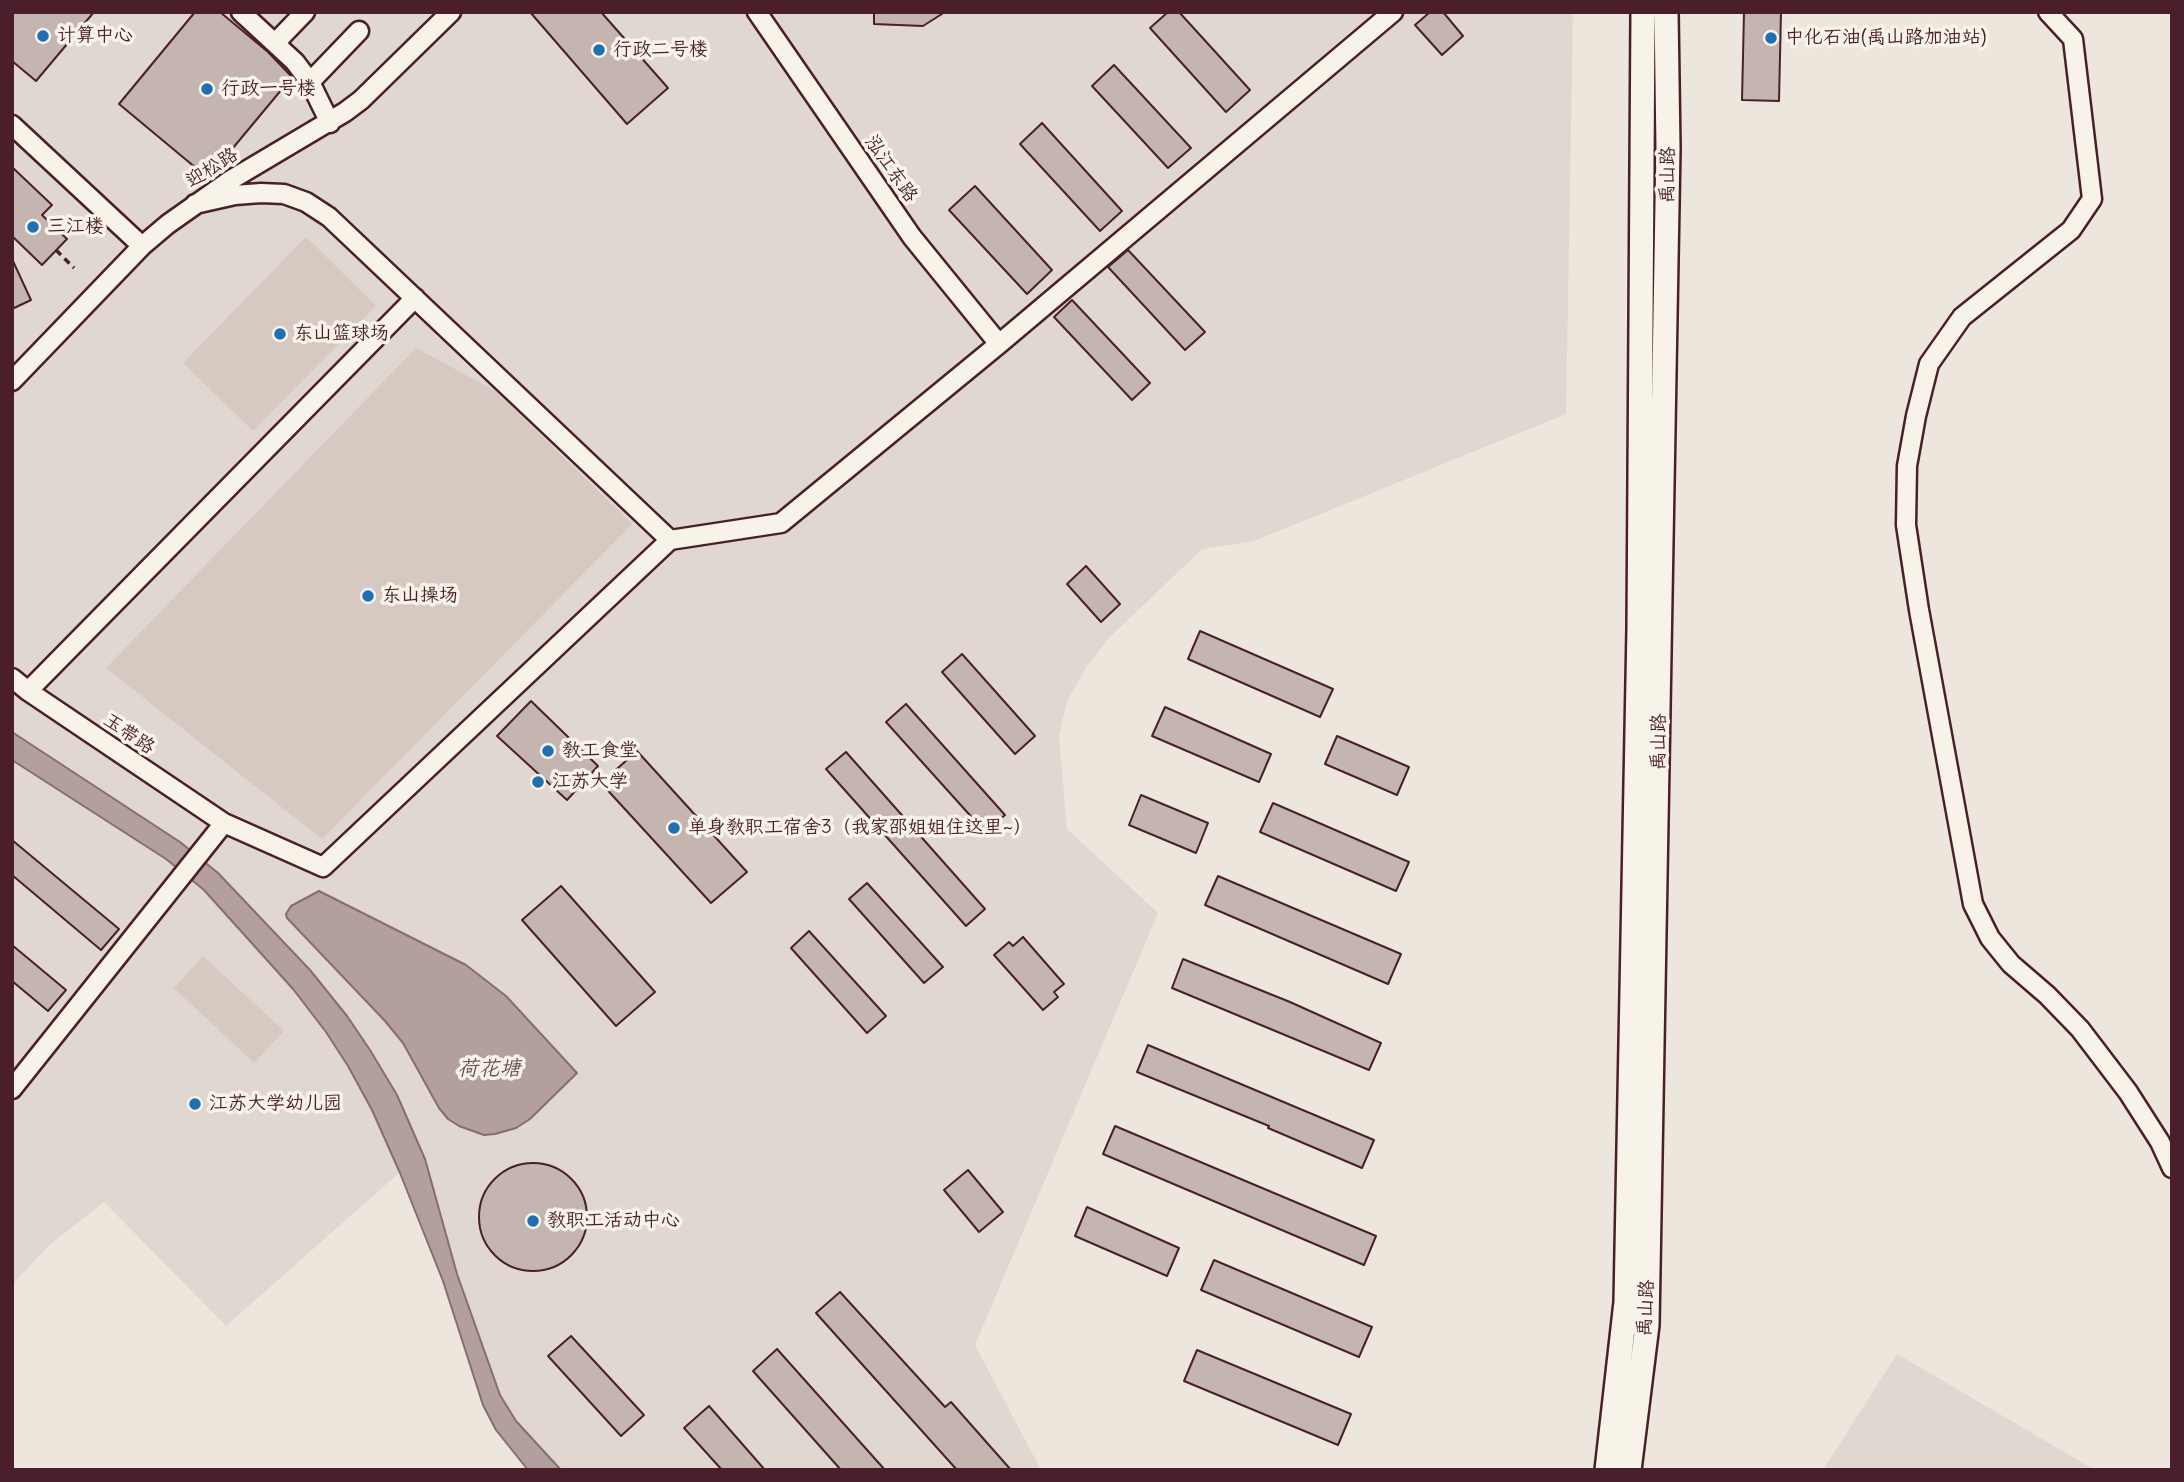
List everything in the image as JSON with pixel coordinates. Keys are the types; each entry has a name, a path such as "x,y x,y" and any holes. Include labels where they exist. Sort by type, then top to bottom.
{"main road":[{"name":"禹山路","path":"1607,1470 1626,1302 1639,628 1643,12"},
{"name":"禹山路","path":"1629,1470 1647,1325 1668,203 1666,12"}],"street":[{"path":"241,12 295,62 310,82 330,123"},
{"path":"276,42 305,12"},
{"name":"迎松路","path":"16,368 142,246 229,181 330,123 361,100 451,12"},
{"name":"泓江东路","path":"757,12 912,237 999,344"},
{"path":"195,204 235,195 284,194 306,202 329,217 670,540 781,523 999,344 1393,12"},
{"path":"2048,12 2073,38 2092,199 2071,230 1962,317 1929,364 1907,466 1906,525 1973,904 1990,938 2011,964 2047,995 2080,1029 2134,1102 2160,1142 2172,1168"},
{"path":"310,82 359,31"},
{"path":"12,125 142,246"},
{"path":"28,691 415,298"},
{"name":"玉带路","path":"12,678 224,823 323,867 670,540"},
{"path":"12,1089 224,823"}],"path":[{"path":"56,250 74,268"}],"shaded area":[{"name":"江苏大学","path":"12,12 1573,12 1566,414 1254,541 1202,549 1110,637 1087,666 1067,701 1059,735 1067,829 1158,913 975,1345 1041,1470 561,1470 516,1421 500,1395 457,1274 424,1160 399,1173 226,1326 104,1202 47,1247 12,1285"},
{"name":"东山篮球场","path":"306,237 376,306 253,431 183,363"},
{"name":"东山操场","path":"416,348 495,391 632,524 322,839 106,668"},
{"path":"203,956 284,1031 254,1063 174,988"},
{"path":"1897,1354 2095,1470 1823,1470"}],"water":[{"path":"12,732 180,842 218,873 310,970 347,1016 397,1095 425,1159 457,1274 500,1395 516,1421 561,1470 528,1470 496,1430 483,1405 443,1281 400,1173 372,1110 326,1032 293,989 204,890 166,859 12,760"},
{"name":"荷花塘","path":"319,891 466,965 506,996 577,1073 530,1119 516,1128 484,1135 448,1119 439,1108 403,1043 287,918 286,914 291,906"}],"building":[{"name":"计算中心","path":"12,12 94,12 36,81 12,61"},
{"name":"行政一号楼","path":"195,12 220,12 268,52 292,77 208,178 119,104"},
{"name":"行政二号楼","path":"530,12 601,12 668,88 627,124"},
{"path":"874,12 945,12 923,26 874,24"},
{"path":"1168,12 1179,12 1250,90 1226,112 1150,28"},
{"path":"1430,12 1443,12 1463,36 1442,55 1415,25"},
{"path":"1744,12 1781,12 1779,101 1742,100"},
{"path":"1114,65 1191,148 1168,168 1092,86"},
{"path":"1042,123 1122,211 1100,231 1020,144"},
{"name":"三江楼","path":"12,167 52,205 42,215 67,239 42,265 12,236"},
{"path":"975,186 1052,270 1027,294 949,210"},
{"path":"1128,250 1205,332 1185,350 1108,267"},
{"path":"12,259 31,300 12,309"},
{"path":"1072,300 1150,383 1132,400 1054,317"},
{"path":"1086,566 1120,604 1101,622 1067,584"},
{"path":"1200,631 1333,689 1320,717 1188,659"},
{"path":"962,654 1035,736 1015,754 942,672"},
{"name":"教工食堂","path":"531,701 598,766 567,800 497,736"},
{"path":"906,704 1005,815 985,832 886,722"},
{"path":"1165,707 1271,754 1259,782 1152,736"},
{"path":"1337,736 1409,767 1397,795 1325,764"},
{"name":"单身教职工宿舍3（我家邵姐姐住这里~）","path":"637,751 747,872 711,903 601,783"},
{"path":"846,752 985,909 966,926 826,769"},
{"path":"1141,795 1208,823 1196,853 1129,825"},
{"path":"1273,803 1409,862 1396,891 1260,832"},
{"path":"12,840 119,929 101,950 12,875"},
{"path":"1218,876 1401,954 1388,984 1205,905"},
{"path":"867,883 943,967 924,983 849,899"},
{"path":"561,886 655,992 616,1026 522,920"},
{"path":"809,931 886,1016 867,1033 791,948"},
{"path":"1023,937 1064,984 1054,992 1058,997 1043,1010 994,955 1009,942 1013,946"},
{"path":"12,945 66,990 48,1011 12,981"},
{"path":"1183,959 1290,1002 1381,1043 1369,1070 1172,988"},
{"path":"1148,1045 1374,1140 1362,1168 1268,1128 1269,1126 1137,1072"},
{"path":"1115,1126 1376,1236 1364,1265 1103,1154"},
{"name":"教职工活动中心","path":"533,1163 554,1167 571,1179 583,1196 587,1217 583,1238 571,1255 554,1267 533,1271 512,1267 495,1255 483,1238 479,1217 483,1196 495,1179 512,1167"},
{"path":"968,1170 1003,1212 979,1232 944,1190"},
{"path":"1087,1207 1179,1248 1167,1276 1075,1236"},
{"path":"1214,1260 1372,1327 1359,1357 1201,1290"},
{"path":"840,1292 945,1407 951,1402 1011,1470 957,1470 816,1313"},
{"path":"571,1336 644,1415 621,1436 548,1356"},
{"path":"777,1349 885,1470 841,1470 753,1371"},
{"path":"1197,1350 1351,1414 1338,1445 1184,1381"},
{"path":"709,1406 765,1470 722,1470 684,1428"}],"place":[{"name":"计算中心","path":"43,36"},
{"name":"中化石油(禹山路加油站)","path":"1771,38"},
{"name":"行政二号楼","path":"599,50"},
{"name":"行政一号楼","path":"207,89"},
{"name":"三江楼","path":"33,227"},
{"name":"东山篮球场","path":"280,334"},
{"name":"东山操场","path":"368,596"},
{"name":"教工食堂","path":"548,751"},
{"name":"江苏大学","path":"538,782"},
{"name":"单身教职工宿舍3（我家邵姐姐住这里~）","path":"674,828"},
{"name":"江苏大学幼儿园","path":"195,1104"},
{"name":"教职工活动中心","path":"533,1221"}]}
